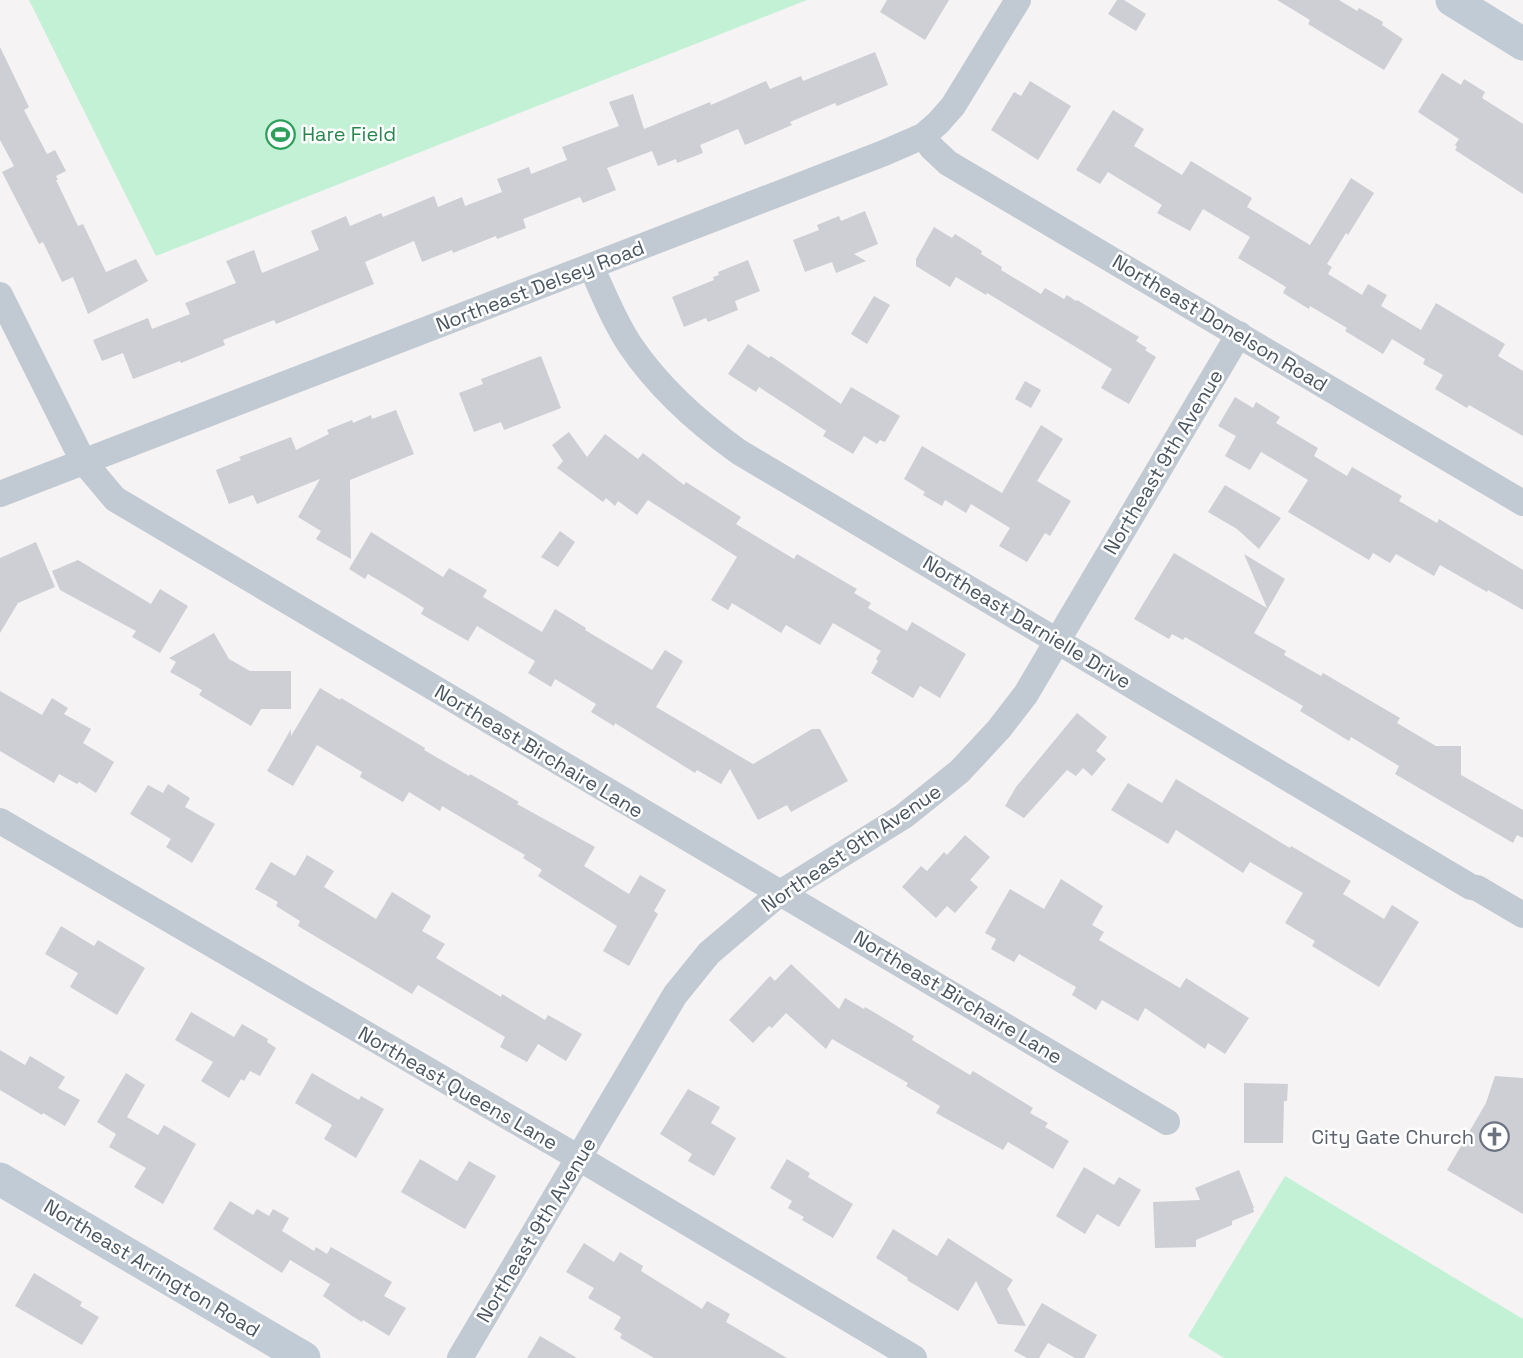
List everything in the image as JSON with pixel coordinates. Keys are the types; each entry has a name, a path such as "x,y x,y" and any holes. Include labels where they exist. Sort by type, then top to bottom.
{"street":[{"name":"Northeast Delsey Road","path":"0,494 884,153 923,135 938,123 952,106 1018,0"},
{"path":"1452,0 1523,44"},
{"name":"Northeast Donelson Road","path":"923,135 932,148 948,163 1523,503"},
{"name":"Northeast Darnielle Drive","path":"591,266 615,319 630,345 677,402 706,428 749,458 1472,887 1523,915"},
{"name":"Northeast Birchaire Lane","path":"0,296 83,461 115,499 1167,1122"},
{"name":"Northeast 9th Avenue","path":"460,1358 675,995 709,953 780,893 904,816 960,771 999,729 1026,694 1239,334"},
{"name":"Northeast Queens Lane","path":"0,821 579,1158 914,1358"},
{"name":"Northeast Arrington Road","path":"0,1179 304,1358"}],"green space":[{"name":"Hare Field","path":"29,0 807,0 156,256"},
{"path":"1285,1176 1523,1319 1523,1358 1224,1358 1188,1336"}],"building":[{"path":"887,0 949,0 925,40 880,12"},
{"path":"1117,0 1124,0 1146,14 1136,31 1108,14"},
{"path":"1277,0 1339,0 1383,22 1382,25 1403,39 1384,70 1308,24 1310,20"},
{"path":"0,47 29,107 24,110 47,154 55,150 66,171 56,176 58,180 56,180 78,226 83,224 106,272 136,259 148,281 88,314 73,277 62,282 43,242 39,244 2,172 14,166 0,140"},
{"path":"875,52 888,85 837,106 835,103 790,122 792,125 745,145 738,129 700,145 703,153 677,163 676,159 658,166 652,151 607,168 616,190 583,203 580,197 523,219 526,228 497,239 496,236 422,262 414,241 365,262 374,284 276,324 274,320 223,340 225,345 181,363 180,361 133,379 123,353 102,361 93,340 148,318 152,329 190,314 185,303 236,283 226,261 254,250 262,273 319,250 311,231 346,216 350,226 381,213 383,217 434,196 438,207 462,197 465,206 502,192 497,179 529,167 531,174 567,160 562,147 619,126 609,102 633,94 644,129 710,102 711,105 766,81 770,89 801,76 803,81"},
{"path":"1442,73 1461,85 1464,79 1485,92 1482,98 1523,124 1523,194 1455,150 1459,139 1418,112"},
{"path":"1030,81 1071,106 1038,160 991,130 1014,92 1021,96"},
{"path":"1113,110 1144,129 1134,146 1182,175 1191,161 1252,198 1247,207 1310,245 1351,178 1374,193 1327,264 1332,267 1328,274 1362,295 1368,284 1387,295 1381,306 1421,330 1436,303 1505,344 1498,356 1523,371 1523,436 1469,405 1467,408 1435,389 1443,375 1423,364 1425,359 1392,339 1383,354 1345,331 1347,328 1283,293 1286,287 1238,258 1250,237 1203,209 1190,231 1157,213 1162,205 1108,172 1100,184 1076,170"},
{"path":"865,211 878,244 854,254 866,261 836,273 832,262 805,272 793,240 819,230 817,225 839,216 841,221"},
{"path":"934,227 952,238 955,234 982,251 981,254 1002,267 1001,270 1041,294 1045,288 1064,299 1067,295 1139,337 1136,341 1156,357 1129,404 1101,388 1112,369 987,293 986,295 956,277 950,287 916,266 916,259"},
{"path":"748,260 760,291 735,301 738,310 708,322 706,318 684,327 672,297 714,280 713,277 719,275 718,272"},
{"path":"874,296 890,305 867,344 851,334"},
{"path":"748,344 769,358 771,356 841,404 851,387 900,416 885,442 880,440 877,444 864,436 853,454 823,436 826,431 759,387 756,392 728,374"},
{"path":"541,356 561,408 504,430 501,422 474,432 459,393 483,384 481,379"},
{"path":"1025,381 1041,390 1031,408 1015,399"},
{"path":"1235,397 1253,408 1256,402 1280,417 1276,423 1318,448 1314,456 1347,476 1352,467 1402,496 1399,501 1437,523 1439,519 1523,570 1523,610 1440,565 1434,576 1396,554 1390,563 1373,553 1369,560 1288,512 1308,480 1261,452 1250,470 1225,456 1236,436 1218,426"},
{"path":"396,410 414,454 350,480 351,559 316,539 321,531 298,517 320,479 257,504 253,495 229,504 216,470 241,460 239,457 291,437 296,450 329,434 327,430 352,420 353,423 371,415 372,419"},
{"path":"1041,425 1063,439 1037,481 1071,501 1050,536 1045,533 1027,562 999,546 1010,528 971,504 966,513 945,500 942,506 923,495 925,492 904,479 922,446 1002,493"},
{"path":"569,432 587,457 605,434 638,459 643,453 684,485 686,482 741,517 736,524 794,559 797,554 857,589 854,593 871,603 868,608 907,631 912,622 966,654 940,698 920,686 913,698 871,673 881,651 833,623 820,645 786,625 781,633 732,603 728,610 711,600 737,557 648,500 637,515 618,501 615,506 606,498 603,502 557,468 563,461 552,445"},
{"path":"1225,485 1281,518 1259,549 1237,529 1208,512"},
{"path":"560,531 575,542 558,567 541,557"},
{"path":"371,532 443,577 449,568 487,590 483,597 542,632 555,609 586,628 585,630 652,670 665,650 683,661 656,707 753,764 812,729 820,729 848,781 791,812 787,805 758,820 730,769 721,784 697,770 695,773 615,723 614,726 591,712 596,704 555,679 551,687 528,673 535,661 477,626 468,641 421,614 424,608 405,596 368,574 365,579 349,569"},
{"path":"36,542 55,587 18,603 0,633 0,558"},
{"path":"1174,553 1267,608 1244,554 1285,579 1254,633 1286,651 1284,655 1321,676 1323,673 1400,718 1397,723 1436,746 1461,746 1461,775 1523,810 1523,838 1517,835 1513,843 1395,774 1399,766 1351,737 1349,741 1300,711 1303,706 1185,637 1183,640 1172,634 1169,639 1134,619"},
{"path":"78,560 151,604 160,589 188,606 160,653 132,637 136,631 60,590 52,571"},
{"path":"214,633 229,659 250,671 291,671 291,709 261,709 251,726 199,695 202,690 170,672 176,662 169,658"},
{"path":"320,688 340,700 341,698 425,748 424,750 469,776 470,774 519,802 517,804 595,847 584,866 629,894 640,875 666,890 654,911 658,914 629,966 603,951 617,926 538,876 542,870 523,858 525,855 442,806 440,811 409,792 403,802 360,777 362,772 317,745 293,786 267,771 291,729 291,736"},
{"path":"0,691 42,715 52,698 68,708 64,714 91,729 83,743 114,762 96,793 79,782 77,784 59,774 54,783 0,751"},
{"path":"1077,713 1107,737 1096,751 1106,759 1092,776 1083,768 1076,776 1067,770 1024,818 1005,806 1016,787"},
{"path":"1176,779 1290,848 1291,846 1351,881 1343,894 1384,919 1392,905 1419,922 1379,987 1312,946 1315,941 1285,923 1303,893 1250,862 1243,873 1176,830 1168,844 1111,810 1128,783 1162,803"},
{"path":"168,784 190,798 185,807 215,824 192,863 166,847 171,839 130,814 148,785 163,793"},
{"path":"965,835 990,857 970,880 978,887 955,913 947,906 936,918 902,887 921,866 927,871 944,852 947,855"},
{"path":"307,855 334,871 324,887 376,919 392,892 431,916 422,931 445,944 436,958 545,1020 548,1015 582,1034 566,1061 538,1044 527,1062 500,1047 505,1037 418,985 412,994 298,926 300,921 276,906 278,902 255,889 271,862 295,876"},
{"path":"1061,879 1103,906 1092,925 1104,932 1099,940 1180,988 1186,978 1249,1018 1225,1054 1208,1043 1205,1049 1145,1008 1138,1021 1102,1000 1096,1010 1072,995 1076,987 1019,954 1014,962 991,949 996,939 985,933 1010,889 1044,909"},
{"path":"61,926 94,946 98,940 145,968 117,1015 70,987 78,973 45,954"},
{"path":"791,964 839,1009 845,998 864,1009 865,1007 914,1036 912,1040 970,1075 973,1071 1033,1108 1030,1113 1048,1123 1045,1127 1069,1141 1053,1169 1008,1142 1003,1150 936,1113 940,1106 906,1086 908,1083 832,1039 826,1049 786,1013 772,1028 769,1026 753,1043 729,1020 770,976 775,981"},
{"path":"191,1012 234,1037 242,1024 268,1039 267,1042 276,1048 260,1076 250,1071 244,1081 241,1079 229,1098 201,1081 213,1062 175,1040"},
{"path":"0,1050 25,1065 30,1056 65,1077 58,1088 80,1100 65,1126 0,1090"},
{"path":"126,1073 145,1085 127,1117 158,1135 164,1125 196,1144 163,1204 134,1187 146,1168 109,1147 116,1134 97,1122"},
{"path":"312,1073 359,1100 361,1096 384,1109 356,1158 324,1139 332,1125 295,1103"},
{"name":"City Gate Church","path":"1495,1076 1523,1078 1523,1214 1447,1170 1486,1103"},
{"path":"1244,1083 1288,1084 1287,1101 1284,1101 1283,1143 1244,1143"},
{"path":"688,1089 720,1107 711,1123 736,1138 714,1176 688,1161 692,1154 660,1134"},
{"path":"420,1159 457,1181 469,1161 496,1176 465,1229 401,1192"},
{"path":"787,1159 810,1173 808,1177 853,1204 833,1238 802,1220 804,1217 788,1208 792,1201 770,1188"},
{"path":"1084,1167 1114,1185 1119,1177 1141,1190 1119,1227 1097,1214 1085,1234 1056,1216"},
{"path":"1239,1170 1254,1212 1232,1221 1232,1225 1196,1240 1196,1247 1155,1248 1153,1202 1200,1200 1195,1188"},
{"path":"230,1201 253,1215 257,1209 269,1216 273,1209 289,1218 282,1231 314,1251 316,1247 327,1254 331,1247 392,1282 384,1296 406,1308 389,1336 352,1316 323,1296 330,1284 290,1260 282,1273 213,1229"},
{"path":"893,1229 937,1256 948,1238 1013,1280 1007,1289 1026,1326 998,1324 976,1281 958,1311 876,1258"},
{"path":"584,1243 614,1262 620,1252 643,1266 641,1271 702,1309 707,1301 730,1314 726,1322 787,1358 654,1358 620,1338 622,1334 614,1329 621,1317 588,1298 594,1288 566,1272"},
{"path":"34,1273 82,1302 80,1306 99,1317 82,1345 15,1306"},
{"path":"1042,1303 1097,1335 1084,1358 1075,1358 1048,1343 1039,1358 1027,1358 1014,1351"},
{"path":"540,1336 577,1358 527,1358"}],"place":[{"name":"Hare Field","path":"281,134"},
{"name":"City Gate Church","path":"1495,1137"}]}
